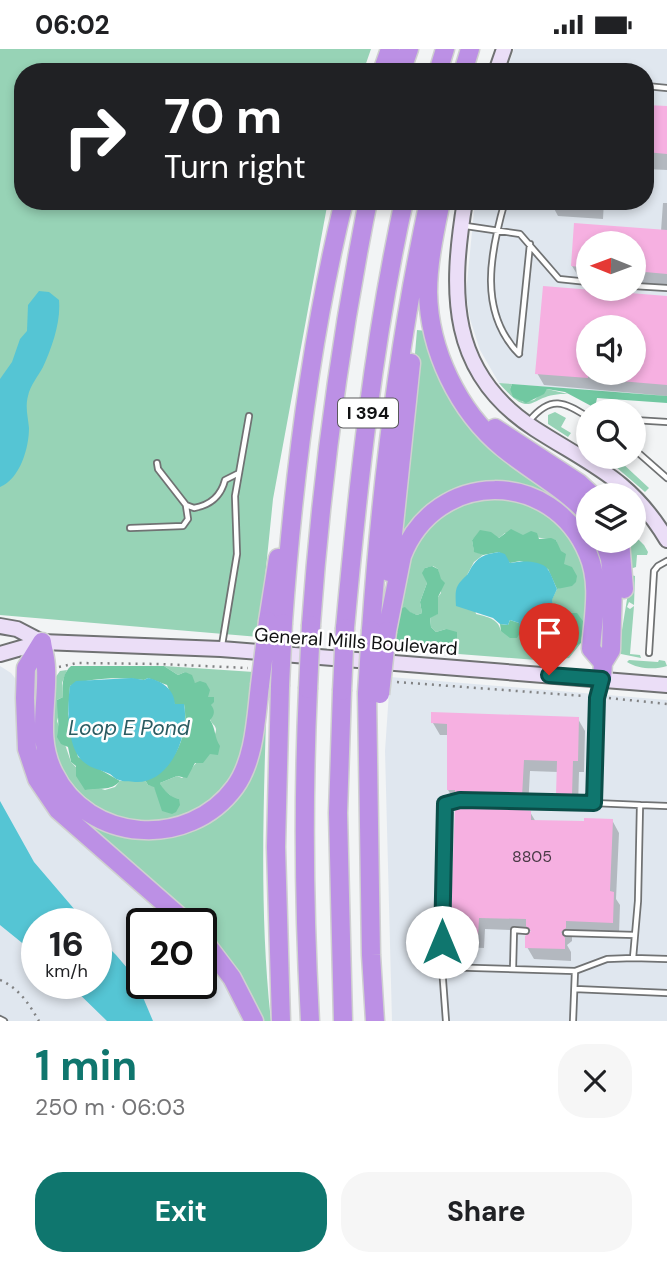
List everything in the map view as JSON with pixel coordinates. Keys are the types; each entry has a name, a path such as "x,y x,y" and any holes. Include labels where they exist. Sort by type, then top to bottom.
{"highway":[{"path":"281,1021 276,847 280,686 275,571 296,473 318,325 342,210"},
{"name":"I 394","path":"310,1021 305,895 305,747 311,625 336,386 366,210"},
{"name":"I 394","path":"343,1021 338,813 345,628 371,387 402,210"},
{"path":"374,1021 369,806 374,694 379,631 409,396 411,357 408,317 427,210"},
{"path":"439,210 429,272 429,307 439,351 453,384 461,401 489,435 515,458 576,501"},
{"path":"453,384 478,413 502,434 577,483"},
{"path":"379,631 406,544 419,524 454,498 478,490 502,490 526,495 560,514 580,537 589,557 595,585 591,649 603,671"},
{"path":"603,671 612,640 612,571 607,553"},
{"path":"612,640 620,615 624,583 621,553"},
{"path":"42,642 46,667 43,737 54,772 68,794 103,821 127,829 155,831 172,829 196,820 222,802 236,786 246,765 260,685 276,622"},
{"path":"42,642 26,668 27,749 37,779 58,810 170,908"},
{"path":"217,958 232,978 254,1021"}],"street":[{"path":"464,210 456,297 463,336 470,355 494,394 527,423 630,490 644,505 667,540"},
{"name":"General Mills Boulevard","path":"0,626 17,629 42,642"},
{"name":"General Mills Boulevard","path":"0,654 42,642 221,649 603,671 667,685"}],"lane":[{"path":"502,210 497,229 491,303 503,335 519,354 530,244"},
{"path":"461,226 520,234 559,279 576,281"},
{"path":"646,287 667,288"},
{"path":"527,423 537,412 552,403 565,404 576,410"},
{"path":"221,649 237,554 235,496 249,417"},
{"path":"646,421 667,422"},
{"path":"646,460 667,478"},
{"path":"130,528 183,526 188,519 186,505 156,463"},
{"path":"186,505 198,508 209,503 221,493 225,480 239,472"},
{"path":"649,653 654,571 667,561"},
{"path":"594,803 597,698 603,671"},
{"path":"446,1021 442,967 445,804 460,800 667,806"},
{"path":"632,958 638,901 640,805"},
{"path":"513,969 514,930 526,931"},
{"path":"566,933 635,935"},
{"path":"442,967 575,971 607,959 667,959"},
{"path":"573,1021 575,971"},
{"path":"575,989 667,993"}],"path":[{"path":"609,698 667,704"},
{"path":"0,980 22,995 40,1021"}],"shaded area":[{"path":"514,49 667,49 667,396 499,383 480,350 470,319 466,293 474,210 654,210 654,63 509,63"},
{"path":"0,666 18,682 29,773 165,908 126,908 126,999 217,999 217,965 248,1021 0,1021"},
{"path":"390,677 667,700 667,1021 392,1021 385,751"}],"green space":[{"path":"0,49 371,49 366,63 14,63 14,210 326,210 273,499 259,637 0,615"},
{"path":"417,330 427,331 442,377 559,495 555,501 533,490 510,484 467,486 447,494 429,506 399,543"},
{"path":"499,383 512,384 510,389 523,402 534,400 547,389 568,394 545,397 526,404 519,402"},
{"path":"512,384 667,396 667,403 646,402 646,399 578,399 565,392 547,389 544,394 526,403 513,397 510,389"},
{"path":"555,412 566,418 561,427 571,433 568,437 548,424 548,415"},
{"path":"618,469 629,469 644,483 635,483"},
{"path":"476,497 505,498 528,504 552,519 571,540 583,565 587,595 584,622 577,614 549,615 546,611 557,589 565,586 564,565 556,540 505,533 499,538 480,531 472,540 474,551 483,555 474,562 467,575 476,614 495,621 501,631 521,634 523,628 530,627 528,636 536,651 541,647 545,636 539,624 545,618 556,630 557,647 569,651 581,643 569,658 549,661 394,649 395,640 407,646 420,644 448,649 446,629 436,632 431,627 430,617 437,614 438,597 441,593 438,569 433,566 425,568 427,583 420,602 422,613 417,615 399,609 406,558 422,527"},
{"path":"511,529 523,535 531,531 537,533 539,539 556,540 561,551 566,554 564,564 572,567 577,576 576,582 572,586 557,589 548,569 520,561 510,563 499,552 483,555 474,552 472,540 480,530 491,532 499,538"},
{"path":"646,548 647,555 637,555 636,567 630,569 628,553 646,553"},
{"path":"432,566 438,569 445,583 438,597 438,614 430,618 431,627 436,632 446,629 457,632 457,643 448,649 405,644 395,640 399,609 405,607 417,615 422,613 420,602 427,583 422,573 425,568"},
{"path":"631,575 635,576 634,605 629,602 627,607 630,609 634,606 630,654 640,655 641,658 621,654 619,648"},
{"path":"560,607 570,613 577,613 584,622 581,643 569,651 557,647 556,621 549,615"},
{"path":"510,620 519,623 523,628 517,638 510,638 501,631 500,624 508,625"},
{"path":"539,624 549,641 541,646 547,652 543,654 538,653 525,637 530,627"},
{"path":"659,660 665,661 667,666 641,667 627,662"},
{"path":"71,666 164,666 178,675 185,672 192,675 195,683 206,683 210,690 208,697 214,697 211,705 214,714 210,720 220,746 218,755 210,754 203,763 195,763 187,778 177,776 160,783 168,793 179,799 180,805 176,812 172,814 162,811 154,787 148,785 145,780 164,768 178,749 185,727 184,704 175,705 167,685 148,678 96,679 70,686 68,714 78,757 120,781 108,788 85,790 76,776 76,766 71,762 68,747 61,744 57,737 57,700 63,697 64,676"},
{"path":"164,666 254,672 246,738 236,773 205,808 151,826 108,815 82,795 69,780 55,754 52,738 54,688 55,678 60,671 67,670 62,683 63,697 57,700 60,711 57,721 71,762 95,787 105,790 115,787 120,781 145,780 148,785 154,786 160,801 175,799 161,788 160,783 186,775 208,747 216,729 210,717 213,697 208,698 185,672 178,675"},
{"path":"262,719 266,720 264,908 271,1021 259,1021 217,955 217,908 178,908 70,814 73,810 107,830 218,812"}],"water":[{"path":"39,291 49,292 59,300 57,326 53,343 28,396 29,428 22,462 13,477 0,487 0,379 12,362 20,339 27,331 28,305"},
{"path":"499,552 505,554 510,563 533,562 548,569 557,589 552,600 553,609 546,611 554,616 555,626 545,619 537,625 527,627 520,627 519,623 510,620 508,625 500,624 493,618 456,606 457,588 473,565 481,557"},
{"name":"Loop E Pond","path":"132,678 158,681 170,690 175,704 184,704 185,716 181,742 168,766 159,775 135,782 118,780 85,763 74,748 68,716 70,686 76,681"},
{"path":"0,801 34,862 73,908 21,908 21,942 0,925"},
{"path":"112,951 126,967 126,999 144,999 153,1021 107,1021 84,999 112,999"}],"building":[{"path":"654,105 667,106 667,154 654,153"},
{"path":"574,223 667,230 667,274 646,272 646,231 576,231 576,267 571,266"},
{"path":"543,286 576,289 576,301 646,301 646,294 667,296 667,385 646,383 646,315 576,315 576,377 535,374"},
{"path":"431,712 579,717 578,761 573,761 572,795 556,795 557,761 524,760 522,797 455,796 455,790 447,790 447,724 431,723"},
{"path":"455,806 522,806 522,810 531,811 531,820 613,819 610,891 614,892 613,923 566,921 566,928 561,932 565,938 565,949 525,948 525,936 531,931 526,926 526,919 479,918 478,937 450,936"}],"route":[{"path":"442,942 445,804 460,800 594,803 597,698 602,679 549,675"}]}
